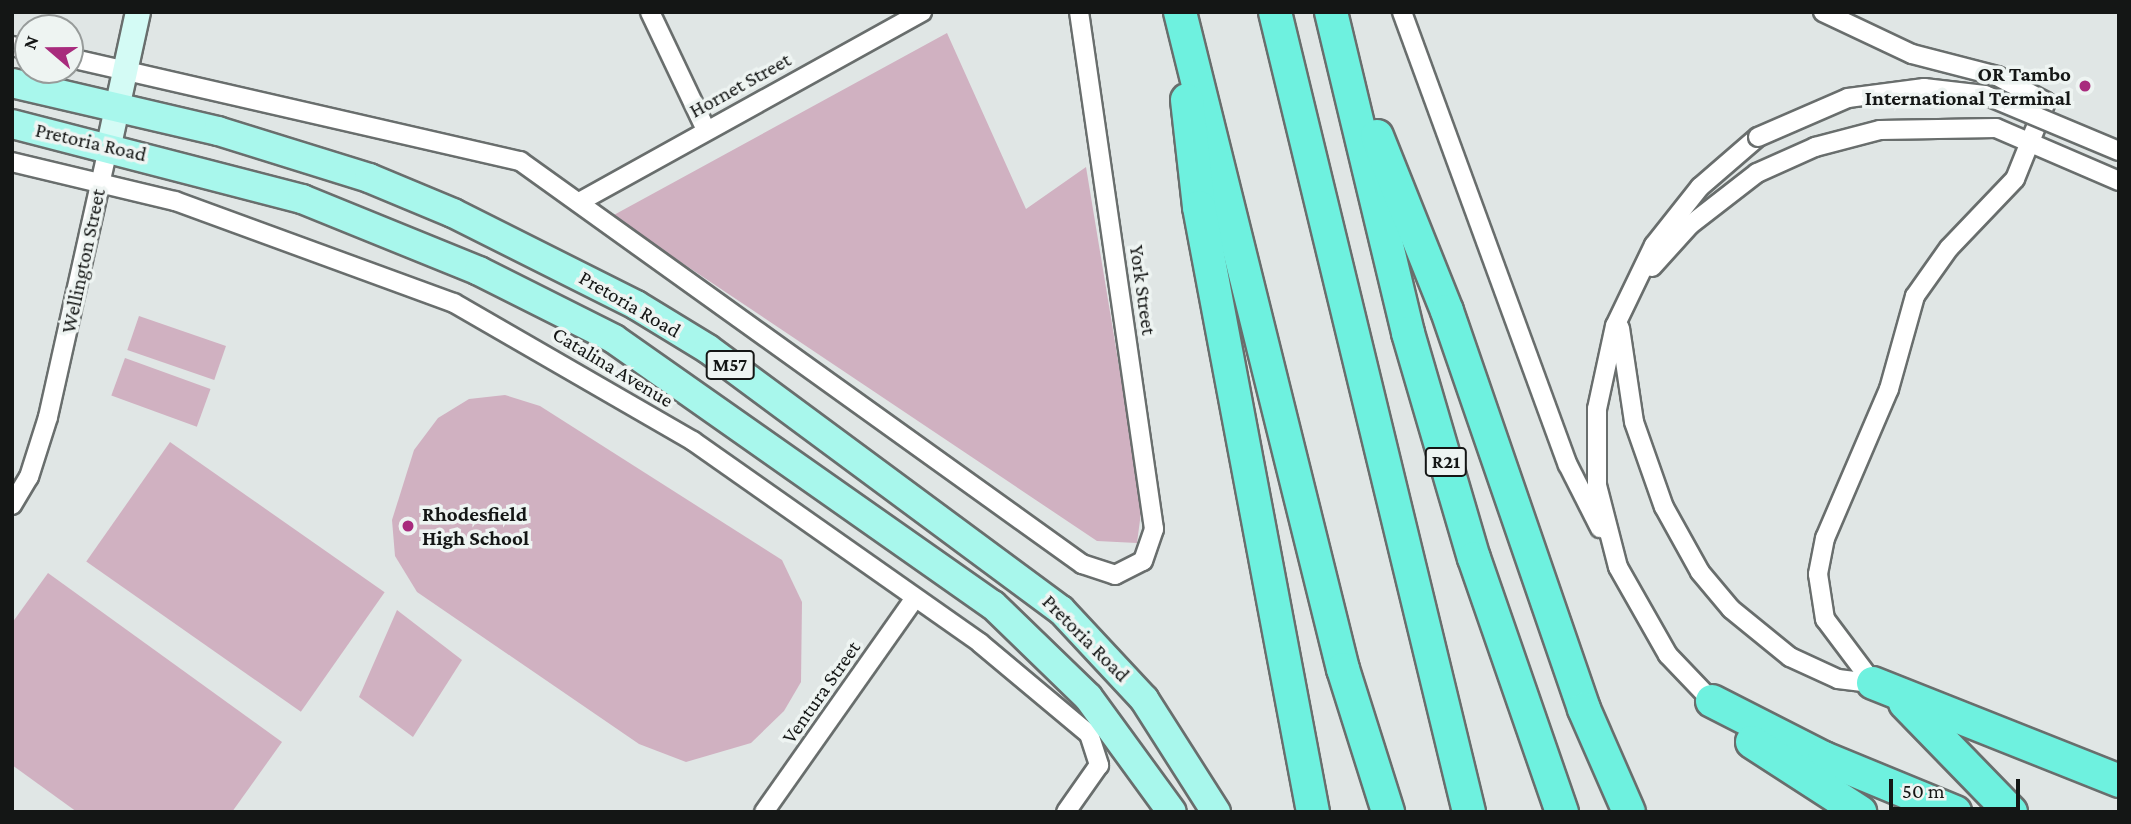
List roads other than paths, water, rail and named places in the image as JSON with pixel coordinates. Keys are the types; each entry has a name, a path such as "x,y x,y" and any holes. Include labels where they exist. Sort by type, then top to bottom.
{"highway":[{"path":"1275,12 1469,812"},
{"name":"R21","path":"1331,12 1357,105 1408,333 1474,558 1562,812"},
{"path":"1182,19 1199,207 1313,812"},
{"path":"1182,19 1343,669 1388,812"},
{"path":"1357,105 1383,146 1447,311 1584,709 1613,812"},
{"path":"1882,687 2072,766 2119,781"},
{"path":"1882,687 2011,812"},
{"path":"1712,701 1751,741 1860,812"},
{"path":"1712,701 1824,758 1955,812"},
{"path":"1584,709 1629,812"},
{"path":"2072,766 2119,794"}],"main road":[{"name":"Pretoria Road","path":"12,83 120,107 295,154 441,208 600,285 708,349 1061,610 1144,699 1216,812"},
{"name":"Pretoria Road","path":"12,124 109,145 369,223 614,339 993,604 1088,697 1172,812"}],"street":[{"name":"Wellington Street","path":"12,505 39,454 101,179 120,107 138,12"},
{"path":"650,12 706,130"},
{"name":"Hornet Street","path":"581,201 922,12"},
{"name":"York Street","path":"581,201 1082,564 1103,574 1135,568 1154,540 1153,512 1079,12"},
{"path":"1402,12 1568,465 1668,655 1712,701"},
{"path":"1823,12 1912,54 1979,70 2041,96 2045,106 2032,139 2004,194 1948,248 1909,309 1889,389 1825,538 1818,574 1829,628 1882,687"},
{"path":"84,61 506,155 581,201"},
{"path":"1608,543 1597,485 1597,409 1623,305 1674,218 1758,137 1848,98 1924,88 1995,98 2119,151"},
{"path":"1882,687 1838,679 1790,657 1731,609 1700,572 1664,507 1628,404 1623,305 1665,250 1724,196 1815,148 1916,125 1996,128 2032,139 2119,181"},
{"name":"Catalina Avenue","path":"12,162 101,179 486,317 693,442 915,598 1047,695 1096,742 1099,765 1066,812"},
{"name":"Ventura Street","path":"764,812 915,598"}],"place":[{"name":"OR Tambo International Terminal","path":"2085,86"},
{"name":"Rhodesfield High School","path":"408,526"}]}
